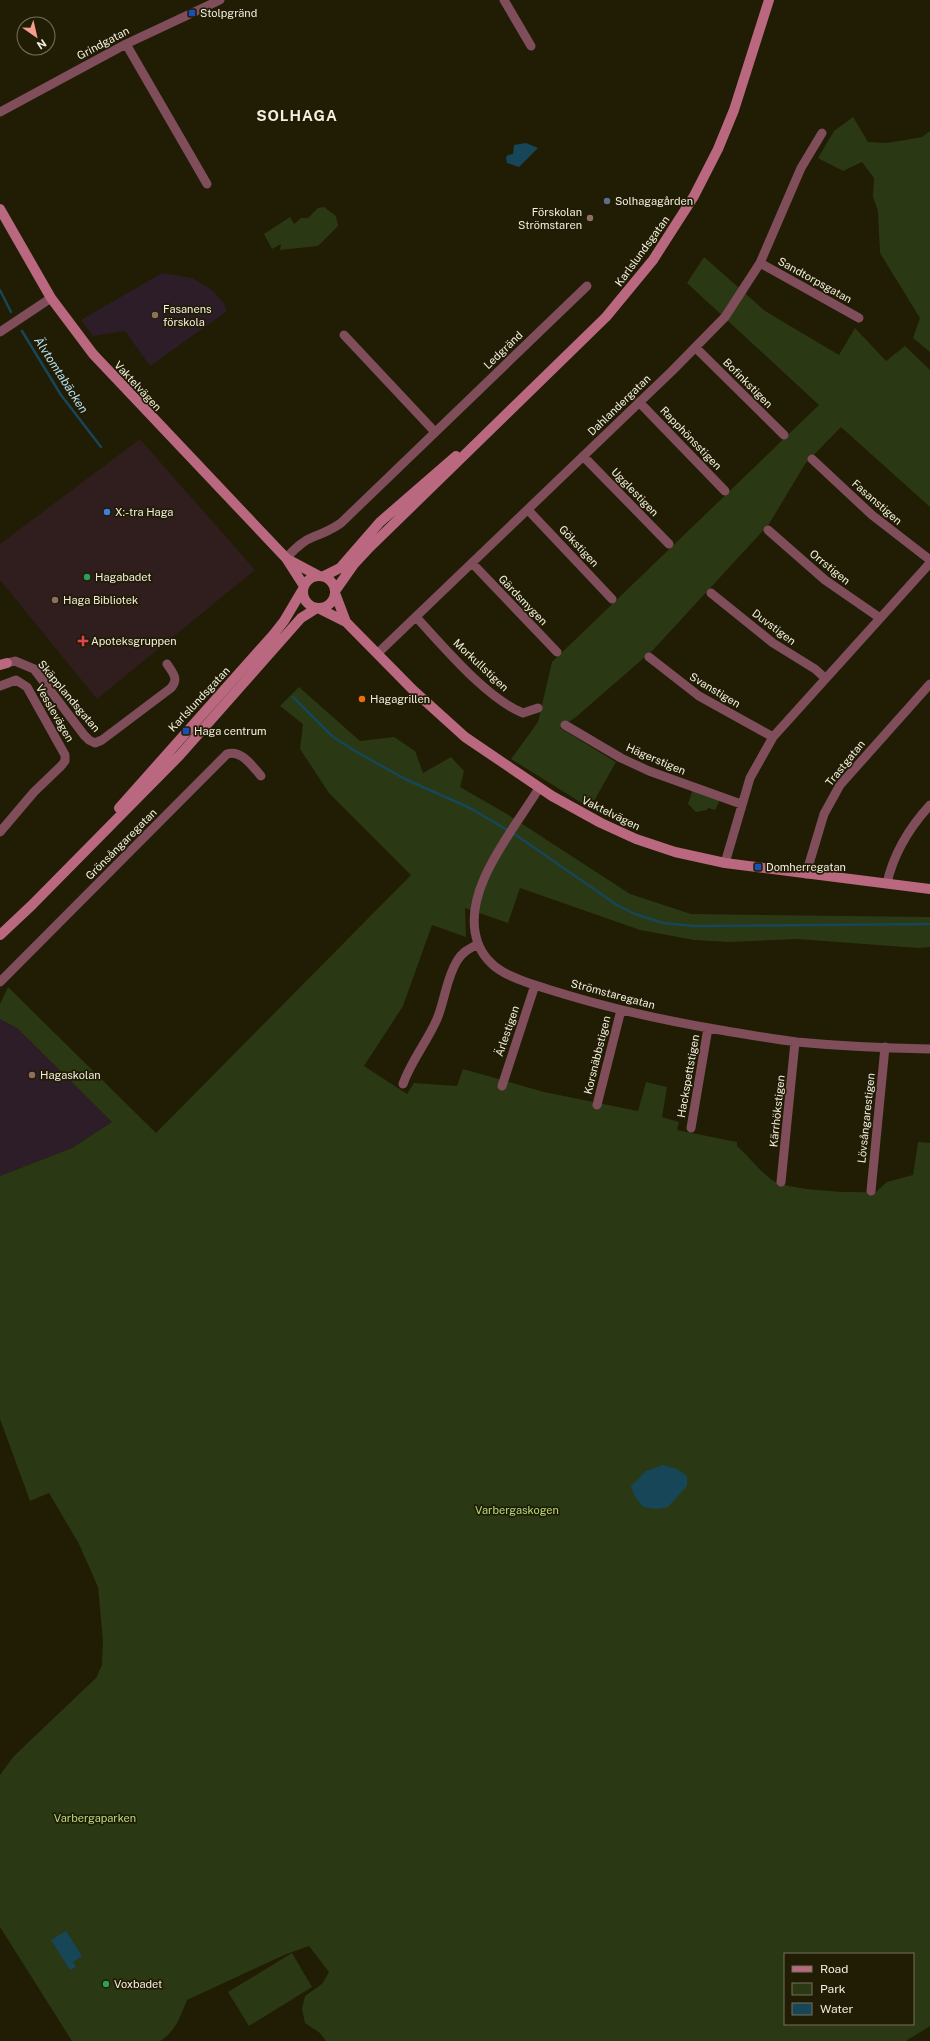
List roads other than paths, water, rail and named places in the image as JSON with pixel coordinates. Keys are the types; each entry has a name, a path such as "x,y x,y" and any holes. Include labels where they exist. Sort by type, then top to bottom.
{"main road":[{"name":"Karlslundsgatan","path":"335,592 368,549 445,476 489,430 606,317 653,260 680,220 708,170 726,131 745,78 769,0"},
{"name":"Vaktelvägen","path":"0,209 51,298 83,342 115,379 286,558 303,587"},
{"name":"Karlslundsgatan","path":"322,576 340,568 380,522 396,507 489,430"},
{"name":"Vaktelvägen","path":"286,558 322,576"},
{"path":"322,576 332,582 335,592 329,605 318,608 306,602 303,587 308,579 322,576"},
{"name":"Karlslundsgatan","path":"60,877 176,742 273,635 284,621 303,587"},
{"name":"Vaktelvägen","path":"335,592 346,622"},
{"name":"Karlslundsgatan","path":"0,935 180,756 301,618 318,608"},
{"name":"Vaktelvägen","path":"318,608 346,622 445,720 486,752 539,788 587,816 636,839 675,852 725,863 930,889"}],"street":[{"name":"Grindgatan","path":"0,112 126,44 220,0"},
{"path":"504,0 531,46"},
{"path":"126,44 207,184"},
{"name":"Dahlandergatan","path":"378,653 696,348 725,317 760,263 801,168 822,133"},
{"name":"Sandtorpsgatan","path":"760,263 859,318"},
{"name":"Ledgränd","path":"286,558 300,544 313,537 330,531 341,523 587,286"},
{"path":"0,332 51,298"},
{"path":"344,335 435,432"},
{"name":"Bofinkstigen","path":"696,348 784,435"},
{"name":"Rapphönsstigen","path":"639,402 725,491"},
{"name":"Ugglestigen","path":"584,456 669,544"},
{"name":"Fasanstigen","path":"812,459 872,515 930,560"},
{"name":"Gökstigen","path":"528,510 612,599"},
{"name":"Orrstigen","path":"768,530 825,580 880,618"},
{"name":"Gärdsmygen","path":"472,563 556,652"},
{"path":"725,863 755,766 773,737 930,563"},
{"name":"Duvstigen","path":"710,593 773,643 815,669 825,678"},
{"name":"Morkullstigen","path":"416,617 456,660 512,708 523,713 538,708"},
{"name":"Svanstigen","path":"649,657 699,696 773,737"},
{"name":"Skäpplandsgatan","path":"4,664 15,661 34,669 84,735 95,743 102,740 171,688 175,683 176,678 167,664"},
{"name":"Vesslevägen","path":"0,686 18,681 28,687 65,755 65,761 34,792 0,832"},
{"name":"Trastgatan","path":"806,874 824,814 840,785 930,684"},
{"name":"Hägerstigen","path":"565,725 622,758 649,771 742,804"},
{"name":"Grönsångaregatan","path":"0,982 227,754 232,752 238,753 261,776"},
{"name":"Strömstaregatan","path":"539,788 489,869 477,898 474,925 478,944 482,952 495,967 535,985 621,1010 688,1025 795,1042 930,1048"},
{"path":"887,883 893,863 902,843 913,825 930,805"},
{"path":"403,1084 408,1069 426,1041 437,1019 456,962 464,952 478,944"},
{"name":"Ärlestigen","path":"502,1086 535,985"},
{"name":"Korsnäbbstigen","path":"597,1105 621,1010"},
{"name":"Hackspettstigen","path":"691,1128 708,1028"},
{"name":"Kärrhökstigen","path":"781,1182 795,1042"},
{"name":"Lövsångarestigen","path":"871,1191 885,1047"}],"water":[{"path":"526,143 538,148 519,167 507,163 506,157 513,154 514,145"},
{"path":"663,1465 677,1469 687,1476 687,1486 668,1507 656,1509 643,1507 634,1495 631,1486 646,1471"},
{"path":"66,1931 82,1956 73,1962 76,1967 70,1970 51,1940"}],"waterway":[{"name":"Älvtomtabäcken","path":"0,290 11,312"},
{"name":"Älvtomtabäcken","path":"22,331 61,395 101,447"},
{"path":"293,697 332,736 355,751 405,779 470,808 509,831"},
{"path":"513,833 617,905 635,914 663,923 693,926 930,924"}],"place":[{"name":"Stolpgränd","path":"192,13"},
{"name":"Solhagagården","path":"607,201"},
{"name":"Förskolan Strömstaren","path":"590,218"},
{"name":"Fasanens förskola","path":"155,315"},
{"name":"X:-tra Haga","path":"107,512"},
{"name":"Hagabadet","path":"87,577"},
{"name":"Haga Bibliotek","path":"55,600"},
{"name":"Apoteksgruppen","path":"83,641"},
{"name":"Hagagrillen","path":"362,699"},
{"name":"Haga centrum","path":"186,731"},
{"name":"Domherregatan","path":"758,867"},
{"name":"Hagaskolan","path":"32,1075"},
{"name":"Voxbadet","path":"106,1984"}],"district":[{"name":"SOLHAGA","path":"297,115"}],"park label":[{"name":"Varbergaskogen","path":"517,1510"},
{"name":"Varbergaparken","path":"95,1818"}]}
